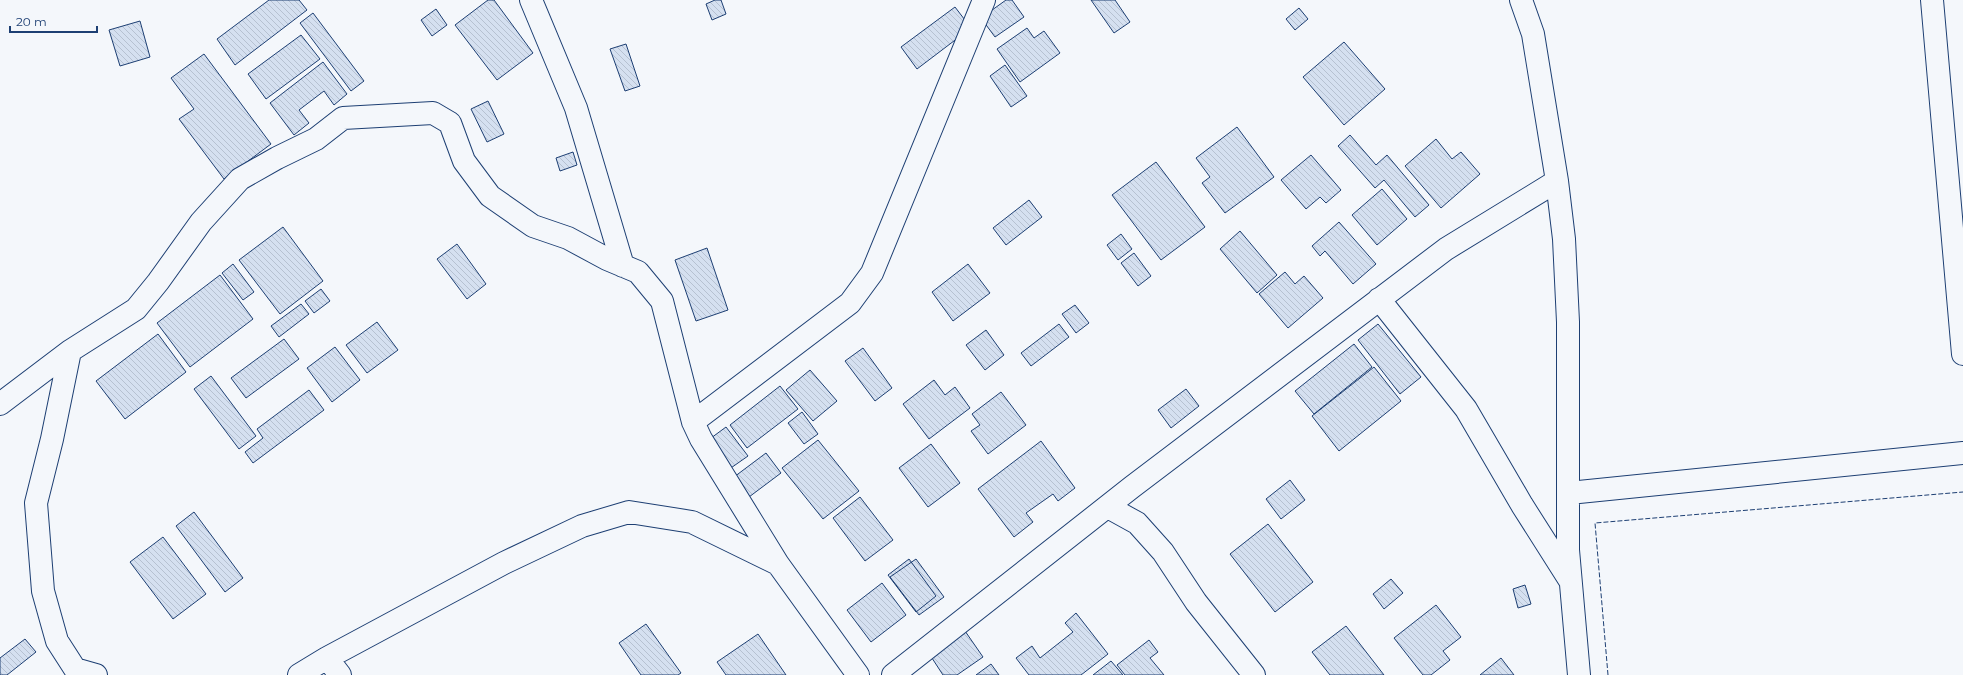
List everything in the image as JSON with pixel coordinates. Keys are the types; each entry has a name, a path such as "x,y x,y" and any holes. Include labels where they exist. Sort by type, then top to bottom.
{"street":[{"path":"531,0 576,108 624,266"},
{"path":"693,422 850,303 872,273 984,0"},
{"path":"1521,0 1533,34 1557,181 1564,239 1568,322 1568,550 1579,675"},
{"path":"1932,0 1963,354"},
{"path":"0,404 70,351 136,309 158,282 201,222 240,179 277,158 316,139 343,118 433,112 450,123 464,161 490,196 533,226 568,238 638,272 662,301 693,422 701,439 778,564 858,675"},
{"path":"892,675 1108,507 1446,249 1557,181"},
{"path":"1380,299 1466,409 1522,505 1571,582"},
{"path":"70,351 52,439 36,503 43,591 57,641 75,669 96,675"},
{"path":"1569,493 1963,453"},
{"path":"1108,507 1137,523 1162,552 1196,602 1254,675"},
{"path":"299,675 327,658 504,563 582,526 629,512 692,522 778,564"},
{"path":"327,658 340,675"}],"building":[{"path":"269,0 299,0 307,10 235,65 217,39"},
{"path":"488,0 494,0 533,53 497,80 455,25"},
{"path":"715,0 721,0 726,14 712,20 706,4"},
{"path":"1006,0 1012,0 1024,17 995,37 981,18"},
{"path":"1091,0 1115,0 1130,22 1114,33"},
{"path":"955,7 971,28 917,69 901,47"},
{"path":"1299,8 1308,19 1295,30 1286,19"},
{"path":"436,9 447,25 432,36 421,20"},
{"path":"313,13 364,81 351,91 300,23"},
{"path":"140,21 150,57 120,66 109,30"},
{"path":"1027,28 1034,38 1044,31 1060,53 1020,82 997,49"},
{"path":"301,35 320,59 266,99 248,74"},
{"path":"1344,42 1385,89 1344,125 1303,77"},
{"path":"626,44 640,86 625,91 610,49"},
{"path":"204,54 271,144 224,179 179,119 194,109 171,78"},
{"path":"323,62 347,94 334,105 324,91 299,110 309,123 294,135 270,103"},
{"path":"1005,65 1027,96 1011,107 990,76"},
{"path":"488,101 504,134 487,142 471,109"},
{"path":"1237,127 1274,177 1225,213 1202,183 1210,177 1196,158"},
{"path":"1350,135 1376,165 1387,155 1429,205 1415,217 1384,180 1375,188 1338,146"},
{"path":"1436,139 1452,159 1461,152 1480,174 1441,208 1405,166"},
{"path":"573,152 577,165 560,171 556,158"},
{"path":"1311,155 1341,190 1326,203 1320,197 1306,209 1281,180"},
{"path":"1156,162 1205,227 1161,260 1112,195"},
{"path":"1382,189 1407,219 1377,245 1352,215"},
{"path":"1029,200 1042,217 1006,245 993,228"},
{"path":"1339,222 1376,264 1353,284 1325,251 1320,256 1312,246"},
{"path":"283,227 323,281 280,314 239,260"},
{"path":"1240,231 1277,275 1257,293 1220,249"},
{"path":"1121,234 1132,249 1118,260 1107,245"},
{"path":"457,244 486,284 467,299 437,259"},
{"path":"707,248 728,310 696,321 675,260"},
{"path":"1134,253 1151,276 1138,286 1121,263"},
{"path":"233,264 254,292 243,300 222,273"},
{"path":"968,264 990,293 953,321 932,292"},
{"path":"1285,272 1295,284 1304,276 1323,298 1288,328 1259,294"},
{"path":"220,275 253,319 190,367 157,323"},
{"path":"321,289 330,301 314,313 305,301"},
{"path":"301,304 309,314 279,337 271,326"},
{"path":"1075,305 1089,323 1076,333 1062,314"},
{"path":"377,322 398,350 367,373 346,345"},
{"path":"1059,324 1069,337 1031,366 1021,353"},
{"path":"1378,324 1421,377 1400,394 1358,340"},
{"path":"986,330 1004,355 985,370 966,345"},
{"path":"158,334 186,372 125,419 96,381"},
{"path":"284,339 299,359 246,398 231,378"},
{"path":"1354,344 1372,367 1314,414 1295,391"},
{"path":"335,347 360,380 332,402 307,368"},
{"path":"863,348 892,388 875,401 845,361"},
{"path":"1374,367 1401,401 1339,451 1312,416"},
{"path":"810,370 837,401 813,421 786,390"},
{"path":"211,376 256,436 239,449 194,389"},
{"path":"934,380 945,395 955,387 970,408 929,439 903,404"},
{"path":"780,386 798,409 747,448 730,425"},
{"path":"1186,389 1199,406 1171,428 1158,410"},
{"path":"309,390 324,410 253,463 245,452 263,438 257,429"},
{"path":"1001,392 1026,425 988,454 971,431 980,425 972,414"},
{"path":"802,412 818,434 804,444 788,423"},
{"path":"726,427 748,456 728,470 707,441"},
{"path":"818,440 859,491 823,519 782,468"},
{"path":"1041,441 1075,488 1058,501 1053,494 1026,513 1033,522 1014,537 978,489"},
{"path":"931,444 960,483 928,507 899,468"},
{"path":"766,453 781,473 749,497 734,477"},
{"path":"1290,480 1305,500 1281,519 1266,499"},
{"path":"860,497 893,540 865,561 833,518"},
{"path":"194,512 243,578 225,592 176,526"},
{"path":"1268,524 1313,582 1275,612 1230,554"},
{"path":"163,537 206,594 173,619 130,562"},
{"path":"909,559 936,596 916,612 888,575"},
{"path":"916,559 944,597 919,615 890,577"},
{"path":"1391,579 1403,593 1384,609 1373,594"},
{"path":"882,583 906,615 871,642 847,610"},
{"path":"1525,585 1531,604 1518,608 1513,589"},
{"path":"1436,605 1461,637 1443,651 1450,660 1431,675 1423,675 1394,638"},
{"path":"1076,613 1108,654 1081,675 1029,675 1016,658 1032,646 1040,658 1073,632 1065,623"},
{"path":"646,624 681,673 678,675 641,675 619,643"},
{"path":"1346,626 1384,675 1330,675 1312,652"},
{"path":"965,631 983,657 957,675 943,675 930,655"},
{"path":"758,634 786,675 726,675 717,662"},
{"path":"25,639 36,652 7,675 0,675 0,658"},
{"path":"1149,640 1158,652 1150,658 1164,675 1125,675 1117,665"},
{"path":"1501,658 1514,675 1480,675"},
{"path":"1111,661 1123,675 1093,675"},
{"path":"991,664 999,675 976,675"}],"fence":[{"path":"1608,675 1595,523 1963,492"}]}
